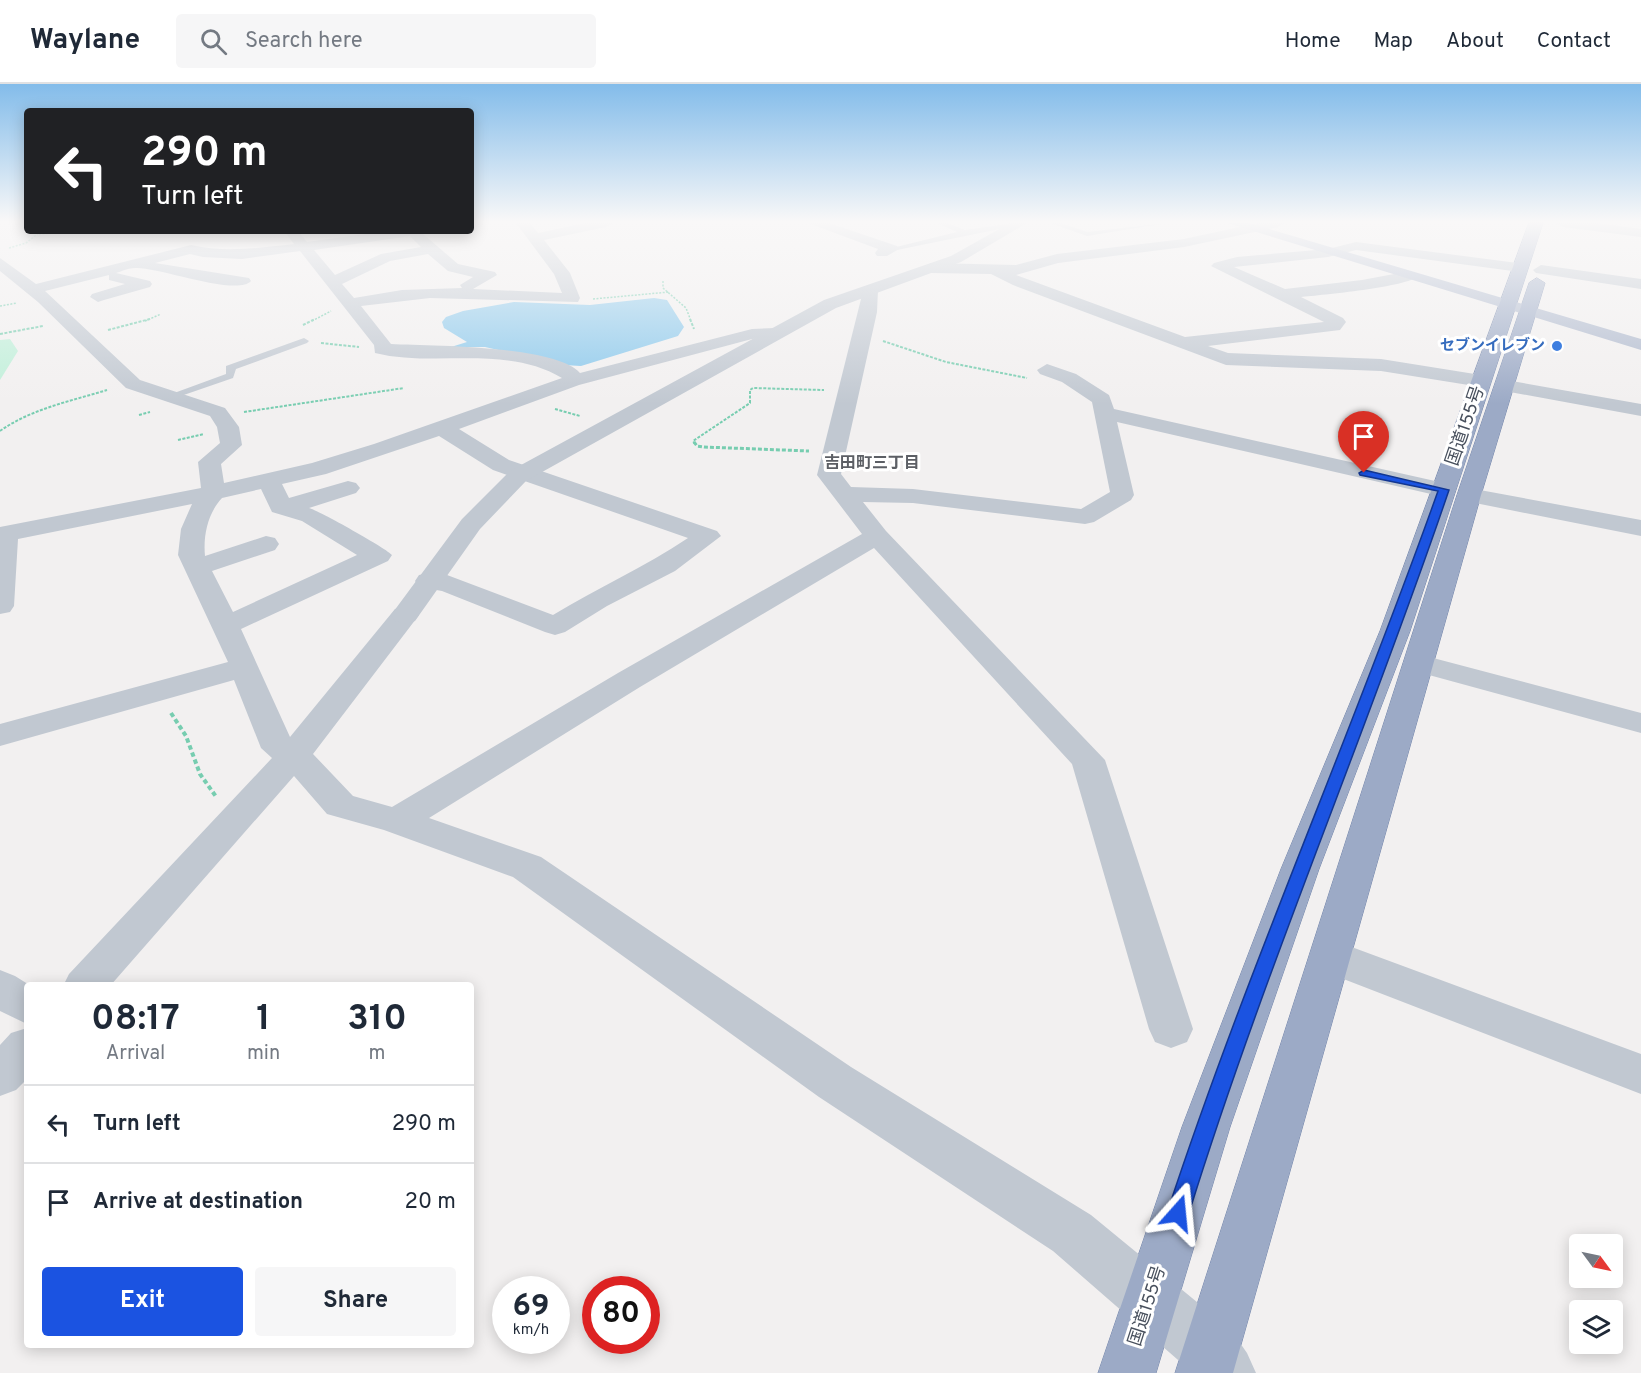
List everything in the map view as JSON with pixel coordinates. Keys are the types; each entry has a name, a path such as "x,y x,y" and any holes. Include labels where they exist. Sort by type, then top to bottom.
{"highway":[{"name":"国道155号","path":"1127,1373 1210,1116 1300,868 1395,631 1456,492 1525,283"},
{"name":"国道155号","path":"1214,1365 1329,956 1418,663 1456,492"}],"main road":[{"path":"1434,283 1641,345"}],"street":[{"path":"29,283 132,383 218,411 228,427 231,445 209,462 214,492"},
{"path":"34,289 57,283"},
{"path":"98,297 144,284 140,283"},
{"path":"334,283 348,304 383,345 382,349 496,353 552,366 571,374 572,381"},
{"path":"452,294 473,283"},
{"path":"348,304 367,298 452,294 572,298 566,283"},
{"path":"88,982 294,755 405,615 462,537 505,486 524,472 830,304 889,283"},
{"path":"1022,283 1226,359 1381,365 1641,410"},
{"path":"1184,343 1334,326 1337,322 1258,283"},
{"path":"1283,294 1372,283"},
{"path":"870,290 868,312 829,475 877,536 1088,760 1171,1029"},
{"path":"0,606 3,535 269,481 339,462 441,429 572,381 753,334 776,333"},
{"path":"844,494 913,496 1085,517 1122,495 1121,478 1103,414 1102,399 1069,378 1042,375"},
{"path":"1103,414 1456,492 1641,528"},
{"path":"429,581 447,583 555,626 597,600 666,565 708,536 501,465 456,435 441,429"},
{"path":"225,626 379,555 352,543 310,516 283,508 269,481"},
{"path":"283,508 348,488"},
{"path":"214,492 206,500 190,536 191,555 245,667 278,748 294,755 340,805 396,821 527,867 835,1082 1072,1233 1151,1299 1214,1365"},
{"path":"396,821 629,680 877,536"},
{"path":"197,567 266,543"},
{"path":"1418,663 1641,723"},
{"path":"0,735 245,667"},
{"path":"1329,956 1641,1074"},
{"path":"0,988 24,1004"},
{"path":"0,1076 24,1050"}],"lane":[{"path":"171,396 230,376 232,370 229,368 304,340"}],"path":[{"path":"572,298 602,299 669,292"},
{"path":"348,304 303,324 296,338 382,349"},
{"path":"84,335 151,319 161,314"},
{"path":"0,334 68,321"},
{"path":"862,335 946,362 1042,375"},
{"path":"0,431 15,420 33,413 132,383"},
{"path":"218,411 271,410 404,388"},
{"path":"834,452 704,447 696,446 693,441 750,403 750,390 753,388 849,391"},
{"path":"524,399 609,425"},
{"path":"163,690 165,704 186,736 200,774 217,797 236,807 249,807"}],"green space":[{"path":"10,339 18,351 0,380 0,340"}],"water":[{"path":"654,298 667,300 684,327 678,336 581,366 564,365 485,347 451,347 467,342 444,328 442,322 446,317 463,311 514,302 590,305"}],"place":[{"name":"セブンイレブン","path":"1557,346"}],"district":[{"name":"吉田町三丁目","path":"872,464"}],"route":[{"path":"1178,1213 1206,1127 1300,868 1395,631 1444,490 1364,473"}]}
